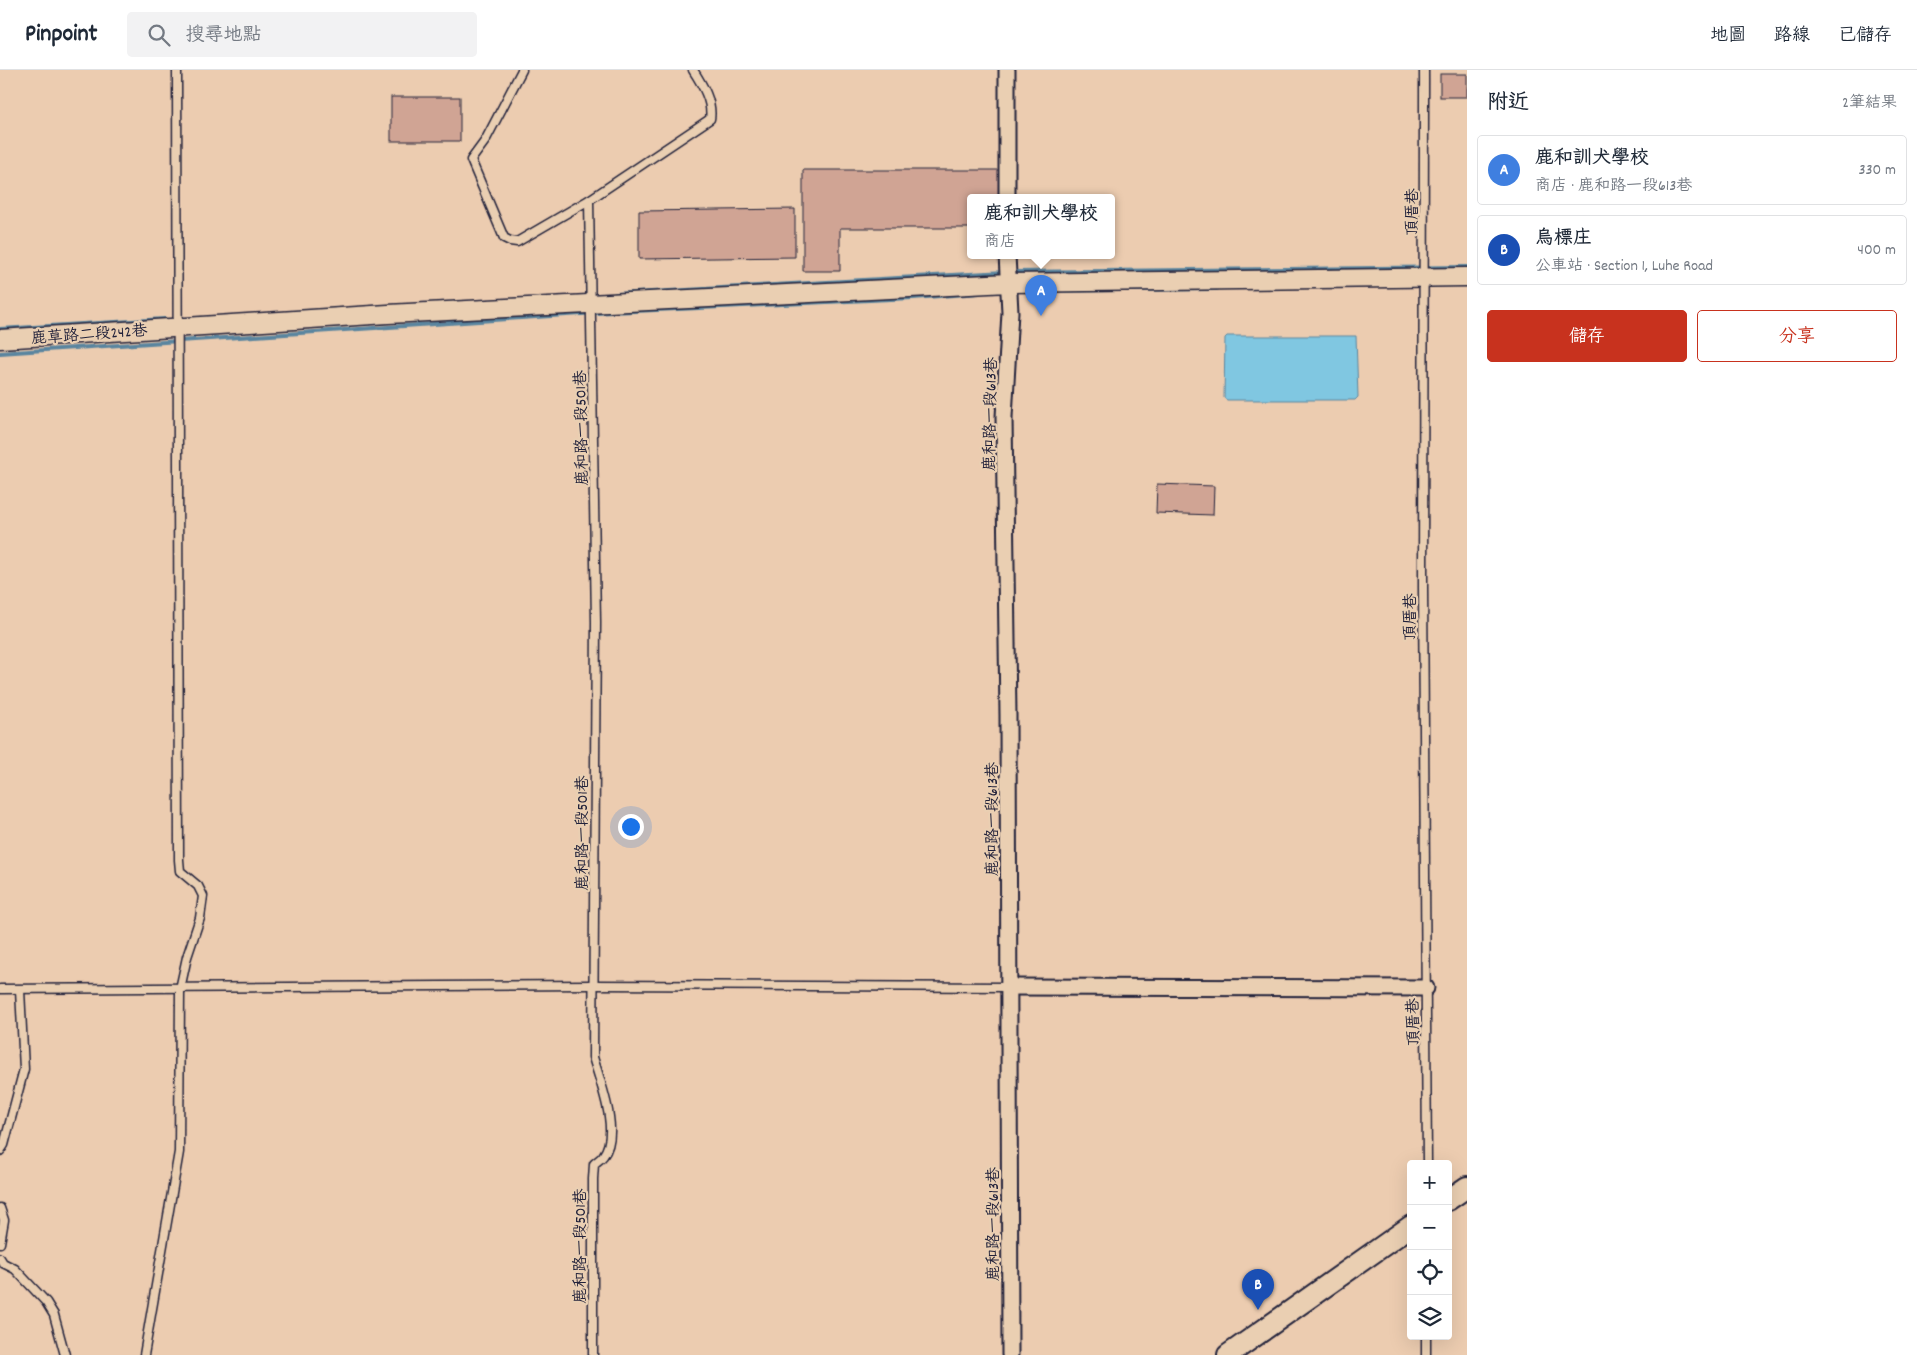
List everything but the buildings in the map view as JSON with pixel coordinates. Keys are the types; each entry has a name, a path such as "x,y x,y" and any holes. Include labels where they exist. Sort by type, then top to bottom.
{"main road":[{"path":"1452,1197 1467,1187"},
{"path":"1228,1355 1407,1229"}],"street":[{"path":"1007,70 1007,194"},
{"name":"鹿和路一段613巷","path":"1007,259 1010,312 1004,417 1010,1355"},
{"name":"鹿草路二段242巷","path":"0,339 592,304 1009,283 1467,277"},
{"path":"1009,987 1426,988"}],"lane":[{"path":"144,1355 179,1152 180,989 187,957 200,918 203,896 198,886 180,871 179,860 177,70"},
{"path":"522,70 485,141 471,160 504,238 510,242 517,242 589,200 710,119 712,111 710,103 693,70"},
{"name":"頂厝巷","path":"1424,70 1423,587 1427,1160"},
{"name":"鹿和路一段501巷","path":"589,200 596,622 593,1056 610,1118 609,1142 604,1155 594,1164 593,1355"},
{"path":"0,990 593,985 1009,987"},
{"path":"0,1151 4,1145 24,1069 20,990"},
{"path":"0,1208 4,1220 0,1244"},
{"path":"0,1258 3,1263 15,1269 46,1302 54,1315 65,1355"},
{"path":"1426,1340 1426,1355"}],"water":[{"path":"1227,336 1356,336 1358,397 1355,400 1227,400 1224,398 1225,338"}],"waterway":[{"path":"1012,272 1467,267"},
{"path":"616,294 1005,272"},
{"path":"1022,291 1217,289"},
{"path":"0,353 612,312 913,298 980,293"},
{"path":"0,329 165,319"}],"place":[{"name":"鹿和訓犬學校","path":"1041,316"},
{"name":"烏標庄","path":"1258,1310"}]}
